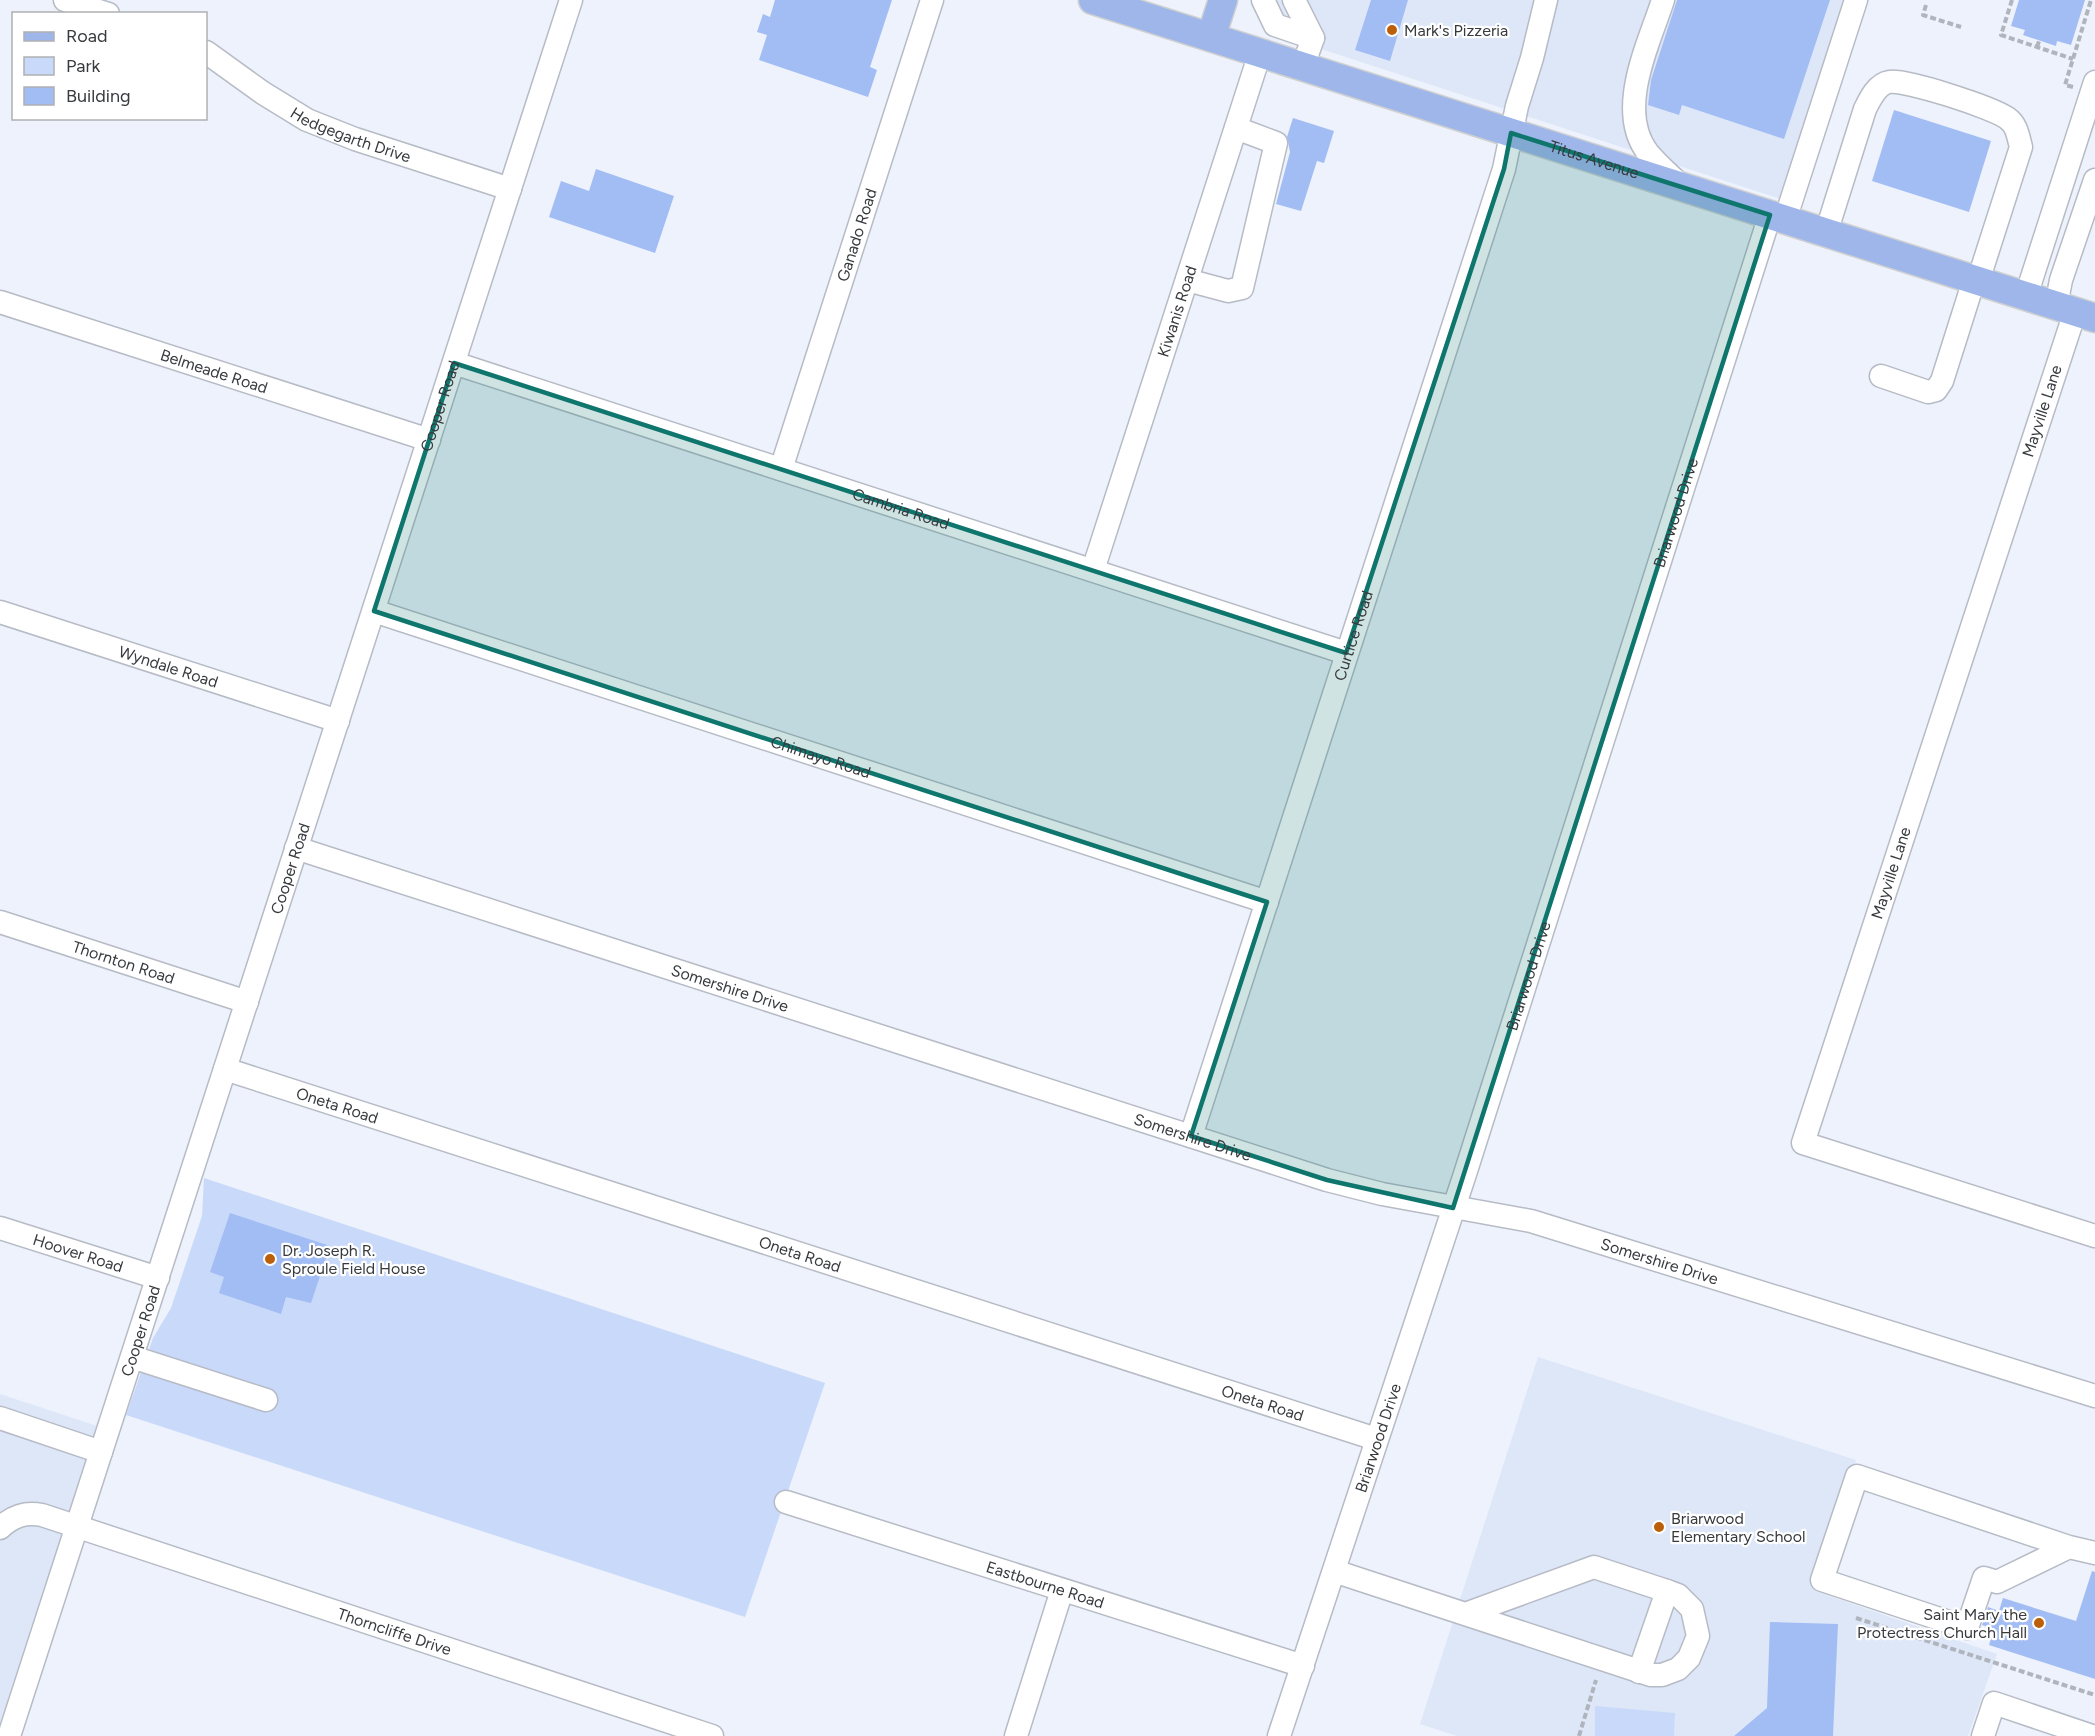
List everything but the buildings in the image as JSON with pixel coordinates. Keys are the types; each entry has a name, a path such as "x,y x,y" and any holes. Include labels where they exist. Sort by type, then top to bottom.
{"main road":[{"name":"Titus Avenue","path":"1093,0 2075,312"},
{"path":"1211,37 1223,0"}],"street":[{"path":"65,0 102,12"},
{"name":"Cooper Road","path":"9,1736 571,0"},
{"name":"Ganado Road","path":"781,469 932,0"},
{"path":"1263,0 1275,25 1313,38"},
{"path":"1294,0 1313,38 1303,66"},
{"name":"Curtice Road","path":"1191,1136 1503,169 1546,0"},
{"path":"1663,0 1635,91 1635,120 1647,152 1681,186"},
{"name":"Briarwood Drive","path":"1279,1736 1777,217 1856,0"},
{"name":"Hedgegarth Drive","path":"207,53 263,93 307,120 355,139 510,189"},
{"name":"Kiwanis Road","path":"1093,570 1260,53"},
{"path":"1826,233 1865,109 1873,94 1887,82 1905,82 1994,111 2008,119 2017,129 2021,147 1942,381 1935,390 1928,392 1881,376"},
{"path":"2026,296 2095,82"},
{"path":"1186,280 1228,291 1242,288 1276,143 1236,128"},
{"path":"2075,312 2061,280 2095,180"},
{"name":"Belmeade Road","path":"0,302 429,440"},
{"name":"Mayville Lane","path":"2075,312 1803,1143 2095,1236"},
{"name":"Cambria Road","path":"454,363 1346,653"},
{"name":"Chimayo Road","path":"374,611 1266,902"},
{"name":"Wyndale Road","path":"0,612 338,721"},
{"name":"Somershire Drive","path":"296,848 1327,1180 1453,1208 1531,1221 2095,1396"},
{"name":"Thornton Road","path":"0,922 247,1002"},
{"name":"Oneta Road","path":"225,1069 1376,1439"},
{"name":"Hoover Road","path":"0,1228 158,1278"},
{"path":"132,1357 266,1400"},
{"path":"0,1418 101,1452"},
{"path":"2069,1547 1997,1582 1984,1578 1967,1628 1822,1580 1857,1476 2069,1547 2095,1552"},
{"name":"Eastbourne Road","path":"786,1502 1303,1666"},
{"name":"Thorncliffe Drive","path":"0,1528 16,1516 26,1513 42,1515 712,1736"},
{"path":"1334,1571 1468,1613 1651,1675 1671,1672 1689,1658 1698,1636 1692,1609 1678,1595 1594,1567 1468,1613"},
{"path":"1016,1736 1062,1590"},
{"path":"1639,1672 1667,1591"},
{"path":"1983,1736 1994,1703 2092,1736"}],"path":[{"path":"2013,0 2001,35 2073,59"},
{"path":"1926,5 1923,15 1961,27"},
{"path":"2037,47 2039,41"},
{"path":"1856,1618 2095,1695"},
{"path":"1579,1736 1596,1680"}],"highlighted area":[{"path":"1511,133 1770,215 1453,1208 1327,1180 1191,1136 1267,902 374,611 454,363 1346,653 1504,169"}],"shaded area":[{"path":"1253,0 1843,0 1781,199 1272,33"},
{"name":"Briarwood Elementary School","path":"1538,1357 1856,1460 1815,1591 1997,1654 1968,1736 1457,1736 1420,1724"},
{"path":"0,1394 97,1426 0,1724"}],"green space":[{"path":"204,1178 825,1383 745,1617 126,1415 153,1338 171,1308 202,1216"},
{"path":"1595,1706 1675,1713 1674,1736 1595,1736"}],"place":[{"name":"Mark's Pizzeria","path":"1392,30"},
{"name":"Dr. Joseph R. Sproule Field House","path":"270,1259"},
{"name":"Briarwood Elementary School","path":"1659,1527"},
{"name":"Saint Mary the Protectress Church Hall","path":"2039,1623"}]}
